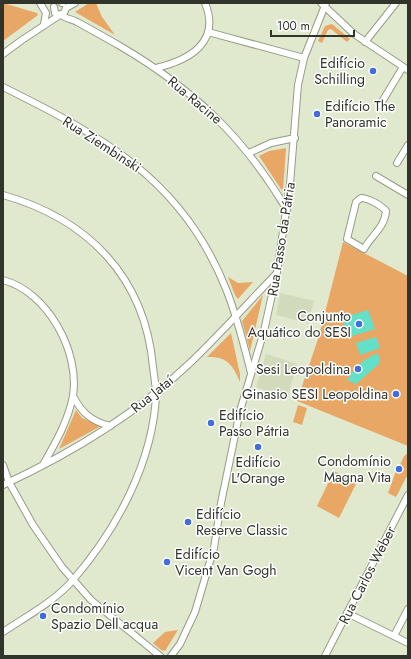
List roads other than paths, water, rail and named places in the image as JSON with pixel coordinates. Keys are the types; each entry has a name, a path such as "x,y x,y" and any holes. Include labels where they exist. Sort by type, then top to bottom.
{"street":[{"path":"40,3 46,14 44,24"},
{"path":"43,3 54,4 54,13 75,3"},
{"path":"156,68 180,61 198,50 208,32 209,22 205,3"},
{"path":"365,42 396,3"},
{"path":"323,4 365,42 406,69 380,105"},
{"name":"Rua Passo da Pátria","path":"171,656 180,644 195,612 214,548 230,457 251,373 264,331 278,272 295,138 298,84 304,58 323,4"},
{"path":"3,54 63,8"},
{"name":"Rua Racine","path":"63,8 75,21 156,68 208,109 227,127 249,153 287,210"},
{"path":"208,32 304,58"},
{"name":"Rua Ziembinski","path":"3,87 84,130 129,159 163,189 190,220 202,239 226,288 236,316 251,373"},
{"path":"249,153 271,143 295,138"},
{"path":"397,163 406,155 408,145"},
{"path":"376,176 408,195"},
{"path":"3,195 43,209 71,224 103,252 117,269 134,294 146,324 156,392 147,444 134,484 104,539 73,580 42,606 3,632"},
{"path":"360,198 365,198 385,209 385,221 381,227 373,235 364,249 347,239 356,202 360,198"},
{"name":"Rua Jataí","path":"3,485 44,464 110,426 156,392 190,363 278,272"},
{"path":"3,280 23,290 37,300 49,312 68,347 72,366 73,396 67,420 44,464"},
{"path":"73,396 85,415 97,422 110,426"},
{"path":"3,465 10,482 37,532 73,580 92,600 158,654 165,656"},
{"name":"Rua Carlos Weber","path":"325,656 408,495"},
{"path":"394,636 408,608"},
{"path":"347,613 408,643"}],"water":[{"name":"Conjunto Aquático do SESI","path":"368,310 375,329 349,337 342,318"},
{"name":"Conjunto Aquático do SESI","path":"376,337 380,348 360,355 356,343"},
{"name":"Conjunto Aquático do SESI","path":"378,353 380,363 356,384 347,380 360,364"}],"place":[{"name":"Edifício Schilling","path":"373,71"},
{"name":"Edifício The Panoramic","path":"317,114"},
{"name":"Conjunto Aquático do SESI","path":"359,324"},
{"name":"Sesi Leopoldina","path":"358,369"},
{"name":"Ginasio SESI Leopoldina","path":"396,394"},
{"name":"Edifício Passo Pátria","path":"211,423"},
{"name":"Edifício L'Orange","path":"258,447"},
{"name":"Condomínio Magna Vita","path":"399,469"},
{"name":"Edifício Reserve Classic","path":"188,522"},
{"name":"Edifício Vicent Van Gogh","path":"167,562"},
{"name":"Condomínio Spazio Dell acqua","path":"43,616"}]}
